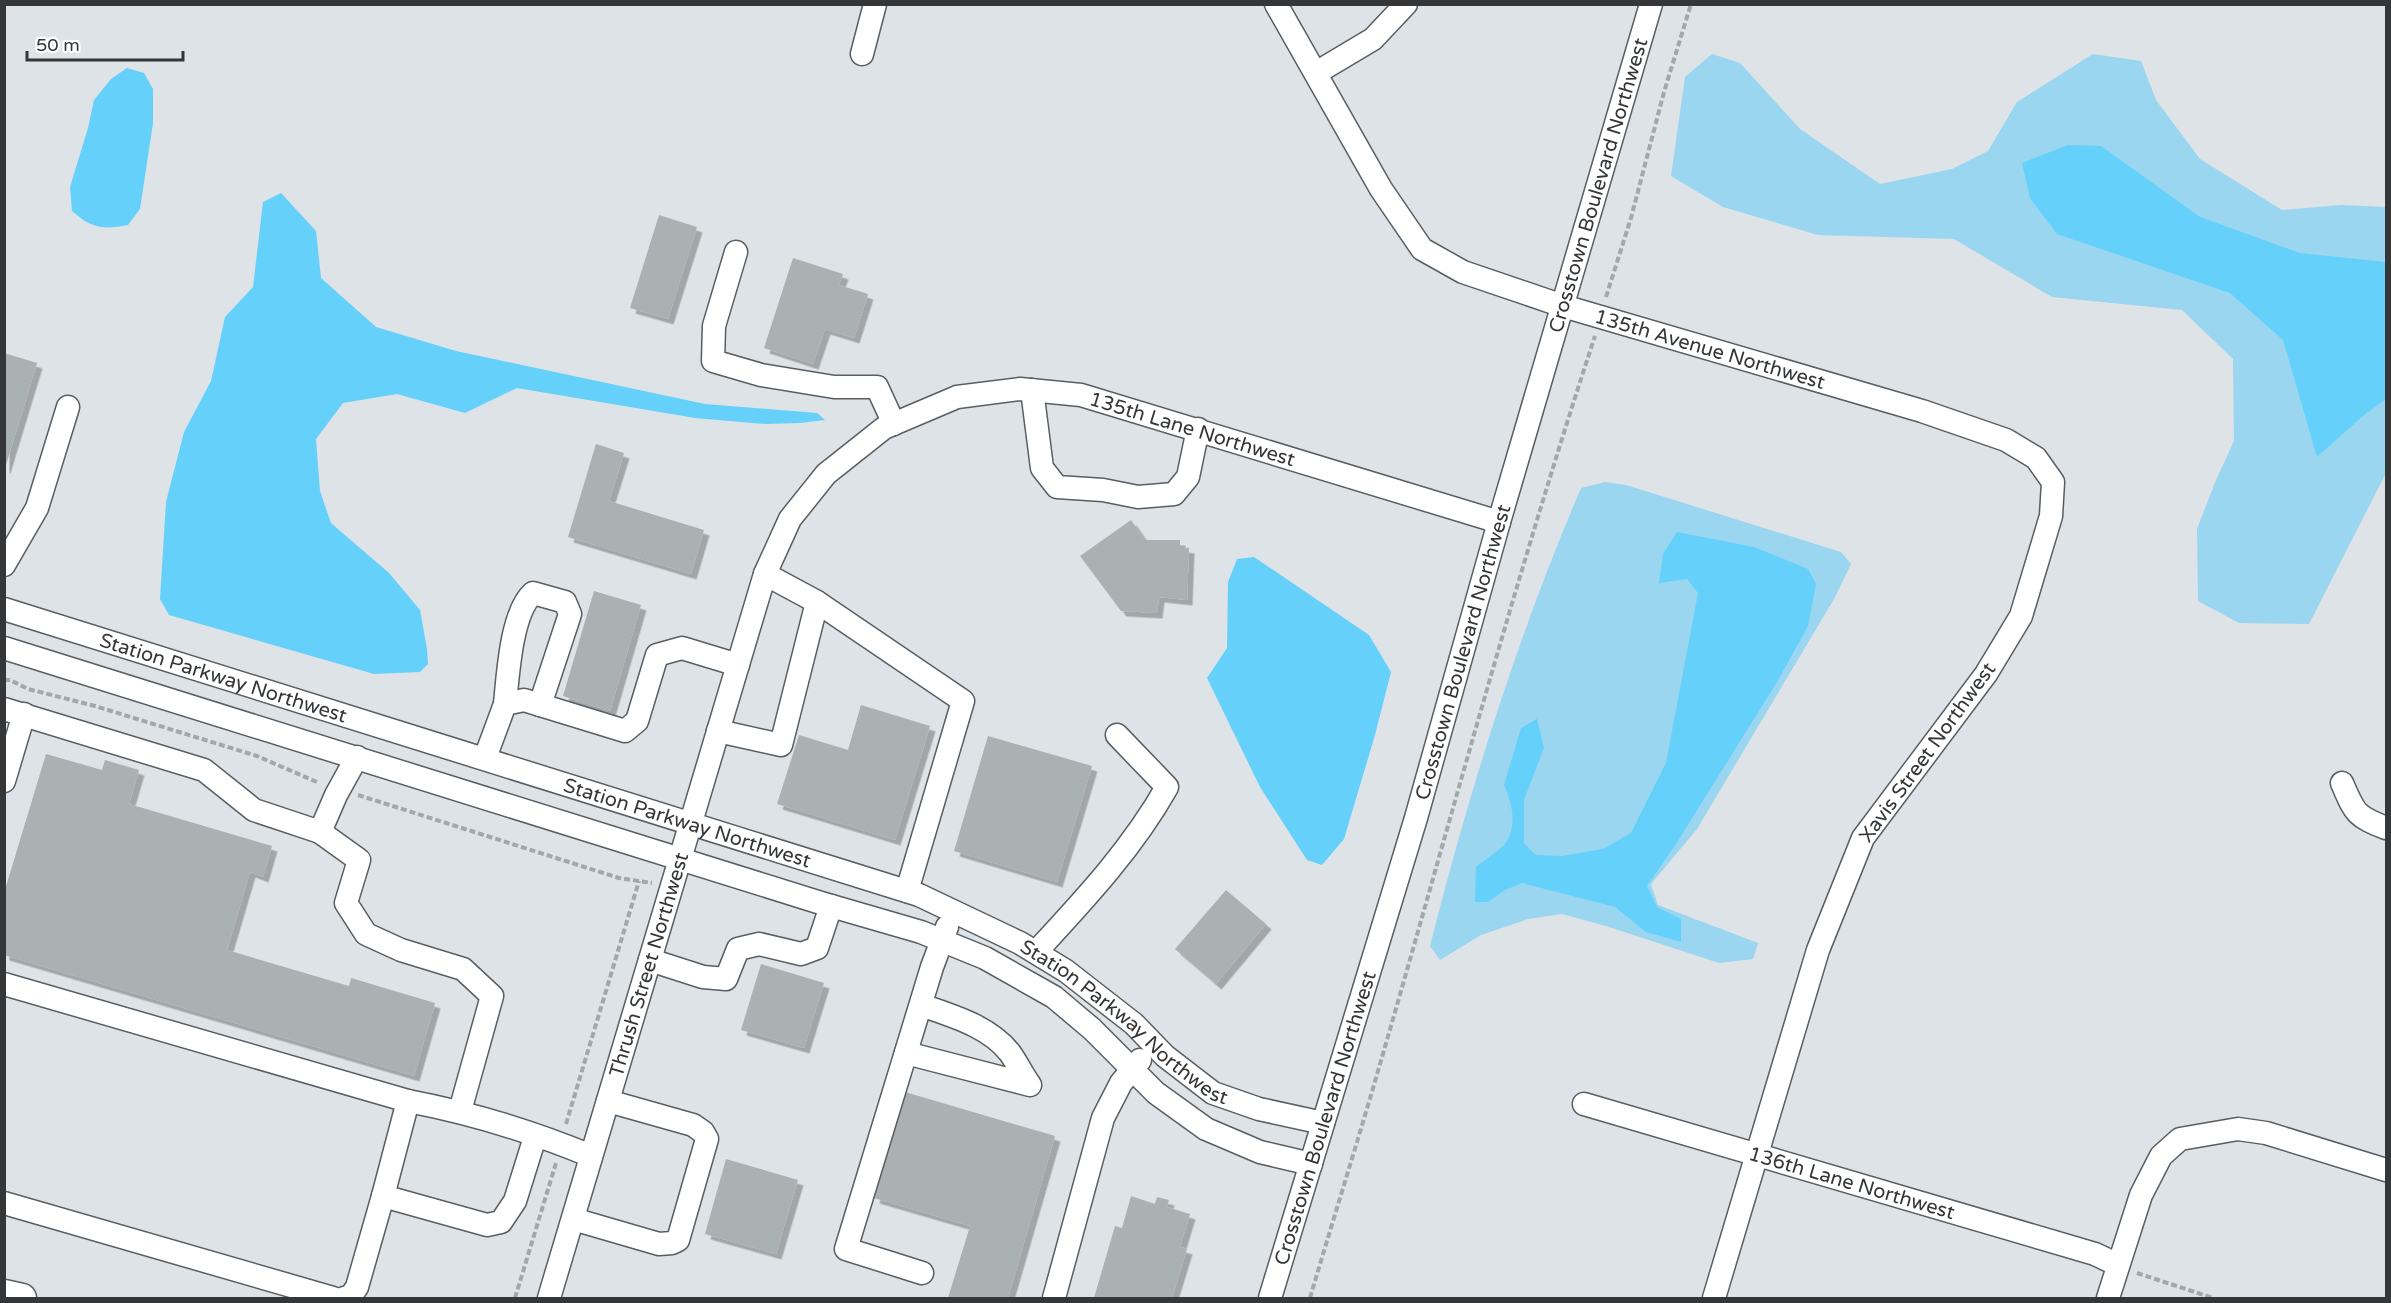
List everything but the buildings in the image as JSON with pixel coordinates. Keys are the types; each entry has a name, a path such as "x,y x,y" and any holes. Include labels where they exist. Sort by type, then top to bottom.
{"main road":[{"path":"4,1293 22,1299"}],"street":[{"path":"862,54 875,4"},
{"name":"135th Avenue Northwest","path":"1276,4 1381,189 1422,249 1463,272 1563,306 1922,411 2006,440 2036,458 2053,482"},
{"path":"1316,73 1373,39 1406,4"},
{"name":"Crosstown Boulevard Northwest","path":"1270,1299 1416,818 1499,522 1651,4"},
{"path":"736,252 714,326 713,361 761,375 824,385 878,387 889,426"},
{"name":"135th Lane Northwest","path":"889,426 957,397 1020,389 1081,395 1499,522"},
{"path":"1032,390 1042,468 1057,487 1103,490 1138,497 1174,494 1188,477 1198,429"},
{"path":"4,566 13,534 37,508 68,406"},
{"name":"Thrush Street Northwest","path":"549,1299 765,574 790,519 826,474 889,426"},
{"name":"Xavis Street Northwest","path":"1714,1299 1818,950 1863,838 1986,674 2020,616 2051,516 2053,482"},
{"path":"765,574 817,602 963,700 907,891"},
{"path":"485,758 504,704 511,647 525,600 534,593 565,602 570,614 540,705"},
{"path":"718,731 781,745 817,602"},
{"name":"Station Parkway Northwest","path":"4,609 907,891 1036,952 1066,971 1134,1024 1153,1045 1213,1094 1259,1109 1323,1123"},
{"name":"Station Parkway Northwest","path":"4,648 942,940 985,958 1054,997 1092,1029 1156,1093 1206,1129 1260,1152 1311,1164"},
{"path":"504,704 524,700 625,731 637,721 657,655 682,648 738,665"},
{"path":"4,781 14,712 204,770 254,810 320,832 359,860 346,903 366,934 401,951 463,969 492,996 460,1111"},
{"path":"1036,952 1103,879 1154,811 1167,787 1118,735"},
{"path":"320,832 336,795 357,758"},
{"path":"2342,783 2354,810 2366,820 2386,828"},
{"path":"650,960 703,977 726,979 738,949 759,944 801,954 817,948 831,906"},
{"path":"922,1273 846,1249 921,1005 942,940 954,912"},
{"path":"4,984 408,1101 460,1111 591,1156"},
{"path":"906,1053 1030,1085 1010,1052 991,1034 921,1005"},
{"path":"1054,1299 1054,1290 1103,1118 1121,1083 1153,1045"},
{"path":"344,1299 351,1296 357,1287 408,1101"},
{"path":"573,1219 659,1244 678,1240 688,1211 707,1139 704,1132 693,1125 608,1101"},
{"name":"136th Lane Northwest","path":"1584,1104 2095,1254 2118,1265"},
{"path":"2108,1299 2141,1195 2161,1156 2180,1138 2238,1129 2266,1133 2386,1170"},
{"path":"383,1196 487,1225 501,1222 515,1201 535,1137"},
{"path":"4,1203 333,1299"}],"path":[{"path":"1310,1299 1464,763 1631,218 1690,4"},
{"path":"515,1299 639,881"},
{"path":"2118,1265 2213,1299"}],"shaded area":[{"path":"1712,54 1740,63 1800,129 1880,184 1952,169 1988,151 2017,102 2093,54 2141,61 2156,100 2200,159 2282,210 2341,205 2386,207 2386,473 2309,624 2239,623 2198,601 2197,529 2234,441 2233,359 2182,310 2052,297 1954,239 1818,235 1723,207 1671,176 1685,77"},
{"path":"127,68 144,73 153,89 153,123 140,209 128,225 104,227 85,221 72,211 70,187 94,100 111,79"},
{"path":"2068,145 2101,146 2200,217 2300,253 2386,262 2386,399 2364,415 2317,457 2283,340 2230,293 2057,234 2030,198 2022,163"},
{"path":"281,193 316,231 321,278 376,327 456,351 705,404 817,413 825,420 765,424 695,418 517,388 465,413 397,394 343,403 316,439 320,491 331,523 389,573 420,610 428,664 420,672 374,674 169,615 160,599 166,502 184,432 211,381 225,317 253,287 263,202"},
{"path":"1605,482 1626,485 1841,552 1851,564 1834,599 1697,829 1651,884 1658,905 1758,943 1753,959 1719,963 1562,914 1528,919 1481,935 1440,960 1430,946 1461,830 1496,714 1536,600 1581,488"},
{"path":"1677,532 1754,547 1808,569 1816,584 1808,626 1777,682 1676,844 1647,886 1657,907 1681,919 1681,942 1646,932 1615,907 1522,883 1505,890 1488,902 1475,902 1476,867 1505,844 1513,822 1504,785 1521,728 1537,719 1544,748 1524,800 1524,843 1536,855 1562,856 1603,849 1631,833 1666,763 1698,593 1687,579 1659,583 1663,554"},
{"path":"1254,557 1369,635 1391,672 1344,839 1322,865 1307,860 1260,787 1207,678 1227,648 1228,582 1237,559"}]}
